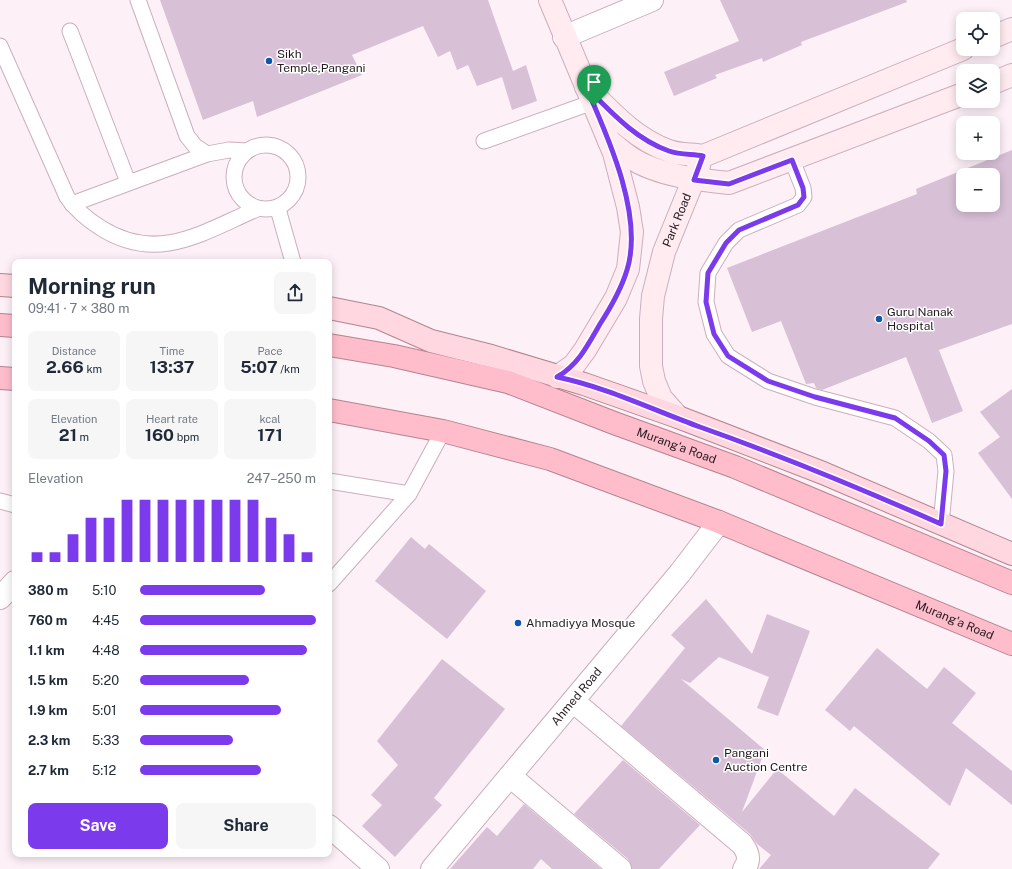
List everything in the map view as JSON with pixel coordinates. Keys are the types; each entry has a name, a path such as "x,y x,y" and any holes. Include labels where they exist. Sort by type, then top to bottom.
{"highway":[{"path":"0,325 12,326"},
{"name":"Murang'a Road","path":"332,346 394,356 489,366 508,382 614,423 735,467 1012,583"},
{"path":"0,378 12,379"},
{"name":"Murang'a Road","path":"332,411 443,431 550,459 719,522 1012,644"}],"main road":[{"path":"550,0 609,141 628,207 632,232 628,269 616,298 585,350 574,365 557,377"},
{"path":"1000,34 1012,29"},
{"path":"590,95 624,124 645,139 670,151 703,156 956,52"},
{"path":"1000,80 1012,75"},
{"name":"Park Road","path":"678,417 661,398 654,381 651,366 651,318 653,296 664,252 694,180 729,184 956,97"},
{"path":"609,141 631,159 647,166 694,180 703,156"},
{"path":"0,285 12,286"},
{"path":"332,309 379,318 489,366"},
{"name":"Murang'a Road","path":"489,366 557,377 584,384 678,417 823,473 1012,554"}],"street":[{"path":"564,36 652,0"},
{"name":"Ahmed Road","path":"432,869 680,573 719,522"},
{"path":"0,598 12,585"},
{"path":"573,701 742,844 748,852 748,864 744,869"},
{"path":"510,776 620,869"},
{"path":"332,829 378,869"}],"lane":[{"path":"138,0 187,136 195,146 207,154"},
{"path":"70,31 128,182"},
{"path":"0,46 67,198 85,217 115,237 158,246 181,241 257,209 278,209 294,196 300,175 292,156 274,145 253,146 238,160 233,179 240,198 257,209"},
{"path":"484,141 590,95"},
{"path":"72,204 207,154 229,150 247,151"},
{"path":"792,160 803,188 804,197 798,205 739,230 726,243 708,273 706,302 714,334 728,356 768,381 815,397 895,418 929,441 944,455 946,471 941,524"},
{"path":"278,209 292,259"},
{"path":"332,581 409,494 443,431"},
{"path":"332,482 409,494"},
{"path":"0,501 12,504"}],"building":[{"name":"Sikh Temple,Pangani","path":"160,0 488,0 513,71 526,65 537,101 512,110 502,77 477,86 468,65 457,70 450,51 438,57 423,26 352,55 362,75 257,117 253,101 203,120"},
{"path":"720,0 906,0 907,2 801,42 802,45 763,62 762,58 715,75 717,78 674,96 664,72 739,41"},
{"name":"Guru Nanak Hospital","path":"1012,150 1012,324 939,350 963,411 932,423 906,357 822,390 816,388 814,383 806,384 781,321 752,332 727,268 917,194 916,189 956,173 956,212 1000,212 1000,168 968,168 987,160 1000,160 1000,155"},
{"path":"1012,389 1012,499 978,453 1000,437 980,412"},
{"path":"411,537 425,549 429,544 486,591 447,639 375,581"},
{"path":"706,599 752,654 767,614 810,631 778,716 757,708 769,677 719,657 690,683 681,679 765,750 742,812 777,769 834,816 855,788 940,854 928,869 759,869 771,855 757,844 750,834 621,726 685,648 671,635"},
{"path":"877,648 927,689 944,667 976,693 952,723 1012,771 1012,805 966,768 950,806 854,726 850,731 825,710"},
{"path":"442,659 505,709 434,798 442,805 395,857 362,826 382,805 371,795 398,765 377,741"},
{"path":"623,760 700,825 659,869 632,869 628,859 574,814"},
{"path":"524,804 601,869 552,869 541,859 533,869 450,869 487,827 497,836"}],"place":[{"name":"Sikh Temple,Pangani","path":"269,61"},
{"name":"Guru Nanak Hospital","path":"879,319"},
{"name":"Ahmadiyya Mosque","path":"518,623"},
{"name":"Pangani Auction Centre","path":"716,760"}],"route":[{"path":"586,87 624,124 645,139 670,151 703,156 694,180 729,184 792,160 803,188 804,197 798,205 739,230 726,243 708,273 706,302 714,334 728,356 768,381 815,397 895,418 929,441 944,455 946,471 941,524 823,473 678,417 572,380 557,377 574,365 585,350 616,298 628,269 632,232 628,207 614,152 594,106 586,87"}]}
